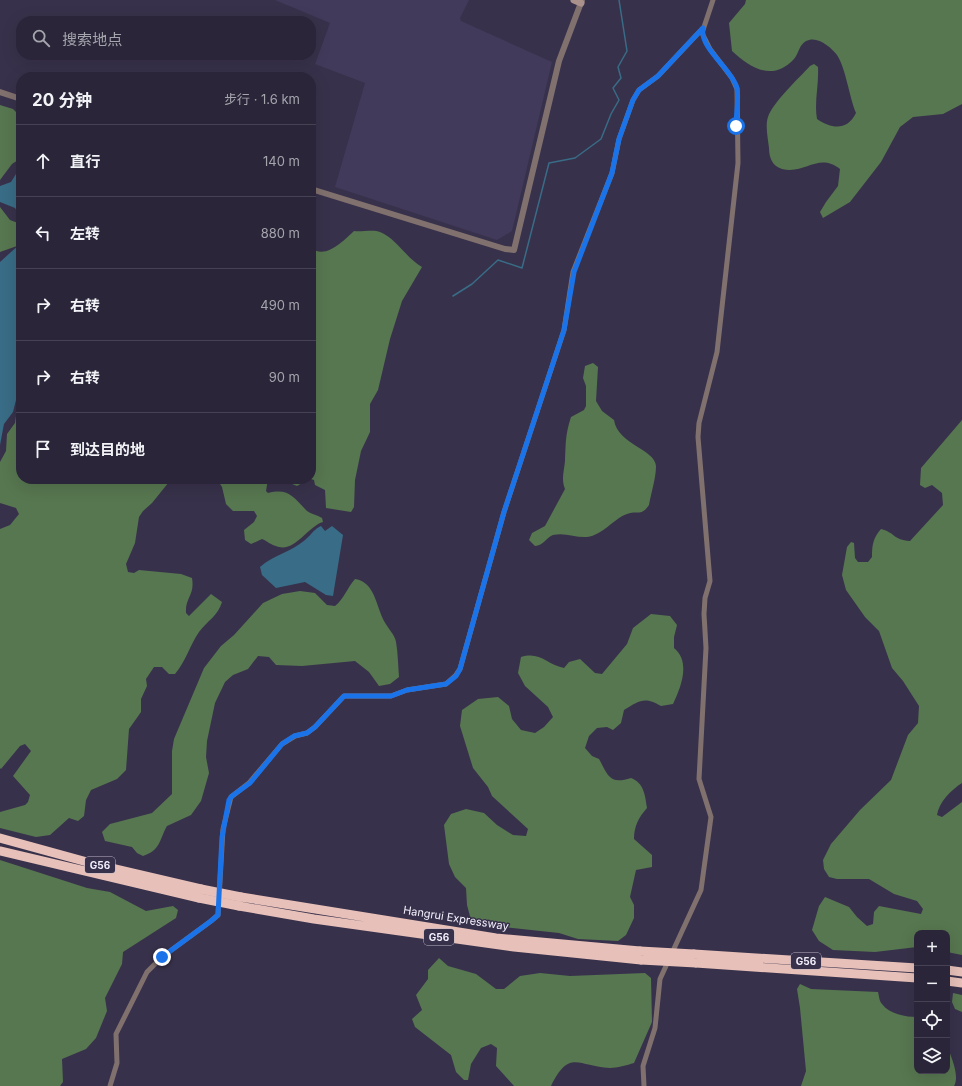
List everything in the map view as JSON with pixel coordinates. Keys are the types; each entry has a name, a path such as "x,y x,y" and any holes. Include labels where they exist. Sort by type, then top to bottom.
{"highway":[{"name":"Hangrui Expressway","path":"0,838 239,906 314,919 514,947 695,959 914,978"},
{"name":"Hangrui Expressway","path":"0,851 200,894 241,897 496,938 641,955"},
{"name":"Hangrui Expressway","path":"695,959 914,968"},
{"path":"950,970 962,972"},
{"path":"950,981 962,983"}],"street":[{"path":"644,1086 643,1066 655,1028 660,979 701,890 711,817 699,779 706,648 704,614 705,598 710,581 698,437 699,423 717,352 738,163 737,89 732,78 710,49 702,33 714,0"},
{"path":"316,191 505,249 514,250 559,61 579,1"},
{"path":"110,1086 117,1063 116,1034 147,972 162,957 218,915 223,829 231,798 250,783 282,744 294,736 307,733 315,727 344,696 391,696 407,690 446,684 456,676 460,669 504,512 564,330 574,272 612,173 619,139 633,100 639,90 658,76 703,28"},
{"path":"0,92 16,97"}],"shaded area":[{"path":"275,0 469,0 460,18 461,21 552,62 512,231 497,240 335,187 365,83 315,64 330,23"}],"green space":[{"path":"746,0 962,0 962,104 943,114 913,117 900,127 881,162 850,202 823,218 820,212 838,186 840,169 832,164 825,163 818,163 790,170 782,169 776,166 770,155 767,120 775,104 793,83 810,66 814,64 818,67 816,106 817,119 828,125 834,126 848,123 856,113 843,68 837,55 831,49 823,43 815,40 806,41 800,47 794,59 786,66 778,70 762,70 746,63 732,51 729,23 745,4"},
{"path":"0,105 13,109 16,112 16,161 12,164 0,180"},
{"path":"0,207 10,220 16,222 16,246 0,252"},
{"path":"354,231 380,232 397,244 411,259 422,267 402,301 390,339 378,390 370,404 370,432 361,451 355,480 354,507 351,512 326,508 325,490 315,484 316,250 323,252 340,243"},
{"path":"593,363 598,367 596,401 602,411 614,420 622,435 650,455 654,460 656,471 649,505 644,511 622,516 593,536 583,537 557,534 553,535 540,545 535,546 529,540 532,533 545,526 565,489 563,475 568,429 571,417 584,410 586,406 586,386 583,378 585,366"},
{"path":"16,416 16,484 167,484 139,517 135,543 126,564 128,572 134,573 139,570 181,574 192,578 192,589 186,608 186,613 189,616 211,594 222,602 215,615 199,632 175,674 169,674 162,667 154,667 146,679 147,686 141,699 141,712 129,729 126,770 117,779 91,790 86,800 84,816 78,821 69,818 50,835 36,837 0,828 0,812 25,805 28,802 30,795 13,776 31,751 25,744 20,746 1,769 0,768 0,529 10,525 19,514 16,508 0,503 0,462 6,451 7,434 15,423"},
{"path":"962,420 962,783 946,797 938,810 937,815 942,817 962,802 962,955 950,953 950,930 914,930 914,947 875,952 833,950 819,941 812,930 819,906 825,897 849,907 867,926 873,924 874,912 879,906 921,914 923,909 917,901 894,894 869,879 837,879 829,877 824,869 823,860 831,844 860,810 891,780 908,735 918,723 919,706 903,681 892,668 879,631 865,617 846,590 842,575 847,547 851,542 854,543 855,558 858,562 868,562 872,557 875,539 881,529 889,532 897,538 910,541 943,505 942,493 932,485 925,488 920,485 921,468"},
{"path":"220,484 267,484 266,491 268,493 281,492 290,495 307,511 322,518 323,522 289,546 283,547 272,545 262,539 251,544 245,540 244,530 254,522 257,516 254,511 233,511 226,504"},
{"path":"355,579 362,581 371,590 381,615 395,639 397,646 399,677 390,684 379,686 369,672 355,661 302,666 276,665 269,657 258,656 248,669 233,675 225,682 215,703 207,741 206,757 209,773 201,801 191,815 167,826 156,848 149,854 143,856 137,853 132,847 105,841 102,832 110,824 152,813 172,794 172,751 174,739 204,668 221,646 234,635 263,603 282,594 300,591 315,593 327,605 335,606 341,600"},
{"path":"651,614 670,616 677,625 674,637 674,648 682,660 683,675 673,704 661,706 646,700 634,704 624,710 621,723 613,730 607,727 597,728 589,736 585,748 592,756 599,759 610,777 618,780 631,778 639,783 643,790 647,808 638,822 634,839 652,855 652,867 636,870 630,897 634,905 634,918 626,935 618,941 578,939 559,933 494,926 471,920 467,905 466,888 455,877 449,864 444,825 451,814 466,809 484,813 497,825 513,835 526,836 528,829 492,796 488,787 473,768 460,726 462,710 478,699 498,697 509,706 512,719 521,730 535,733 544,727 553,717 548,707 525,686 518,673 521,657 538,657 564,668 569,662 580,659 595,673 602,674 627,644 633,628"},
{"path":"0,860 87,888 110,892 146,911 173,906 178,910 176,918 123,952 122,964 105,998 107,1011 96,1038 86,1049 62,1059 63,1082 60,1086 0,1086"},
{"path":"439,958 448,966 476,974 496,989 504,989 520,976 540,973 570,976 645,973 651,978 652,1022 634,1063 610,1068 576,1062 570,1063 558,1074 551,1086 514,1086 496,1066 497,1048 491,1044 481,1048 471,1064 468,1080 464,1080 456,1072 451,1055 415,1027 412,1019 422,1010 416,995 428,979 428,970"},
{"path":"800,984 811,989 878,992 881,1003 893,1013 903,1016 914,1017 914,1074 950,1074 950,1053 953,1060 956,1077 954,1086 801,1086 806,1071 797,989"},
{"path":"953,993 962,995 962,1012 955,1009 952,1002"}],"water":[{"path":"16,174 16,210 0,202 0,186 11,182"},
{"path":"16,248 16,400 13,412 4,424 0,445 0,262"},
{"path":"321,526 325,531 332,526 343,535 333,596 326,595 305,582 276,588 262,575 260,567 271,559 300,544"}],"waterway":[{"path":"453,296 472,284 498,260 522,268 549,163 575,158 601,139 611,114 619,100 613,88 621,78 618,67 627,51 619,0"}],"route":[{"path":"162,957 218,915 222,837 229,800 232,796 250,783 282,744 294,736 307,733 315,727 336,702 344,696 391,696 407,690 446,684 456,676 460,669 466,650 504,512 564,330 574,272 612,173 619,139 633,100 639,90 658,76 703,28 702,33 710,49 732,78 737,89 736,126"}]}
